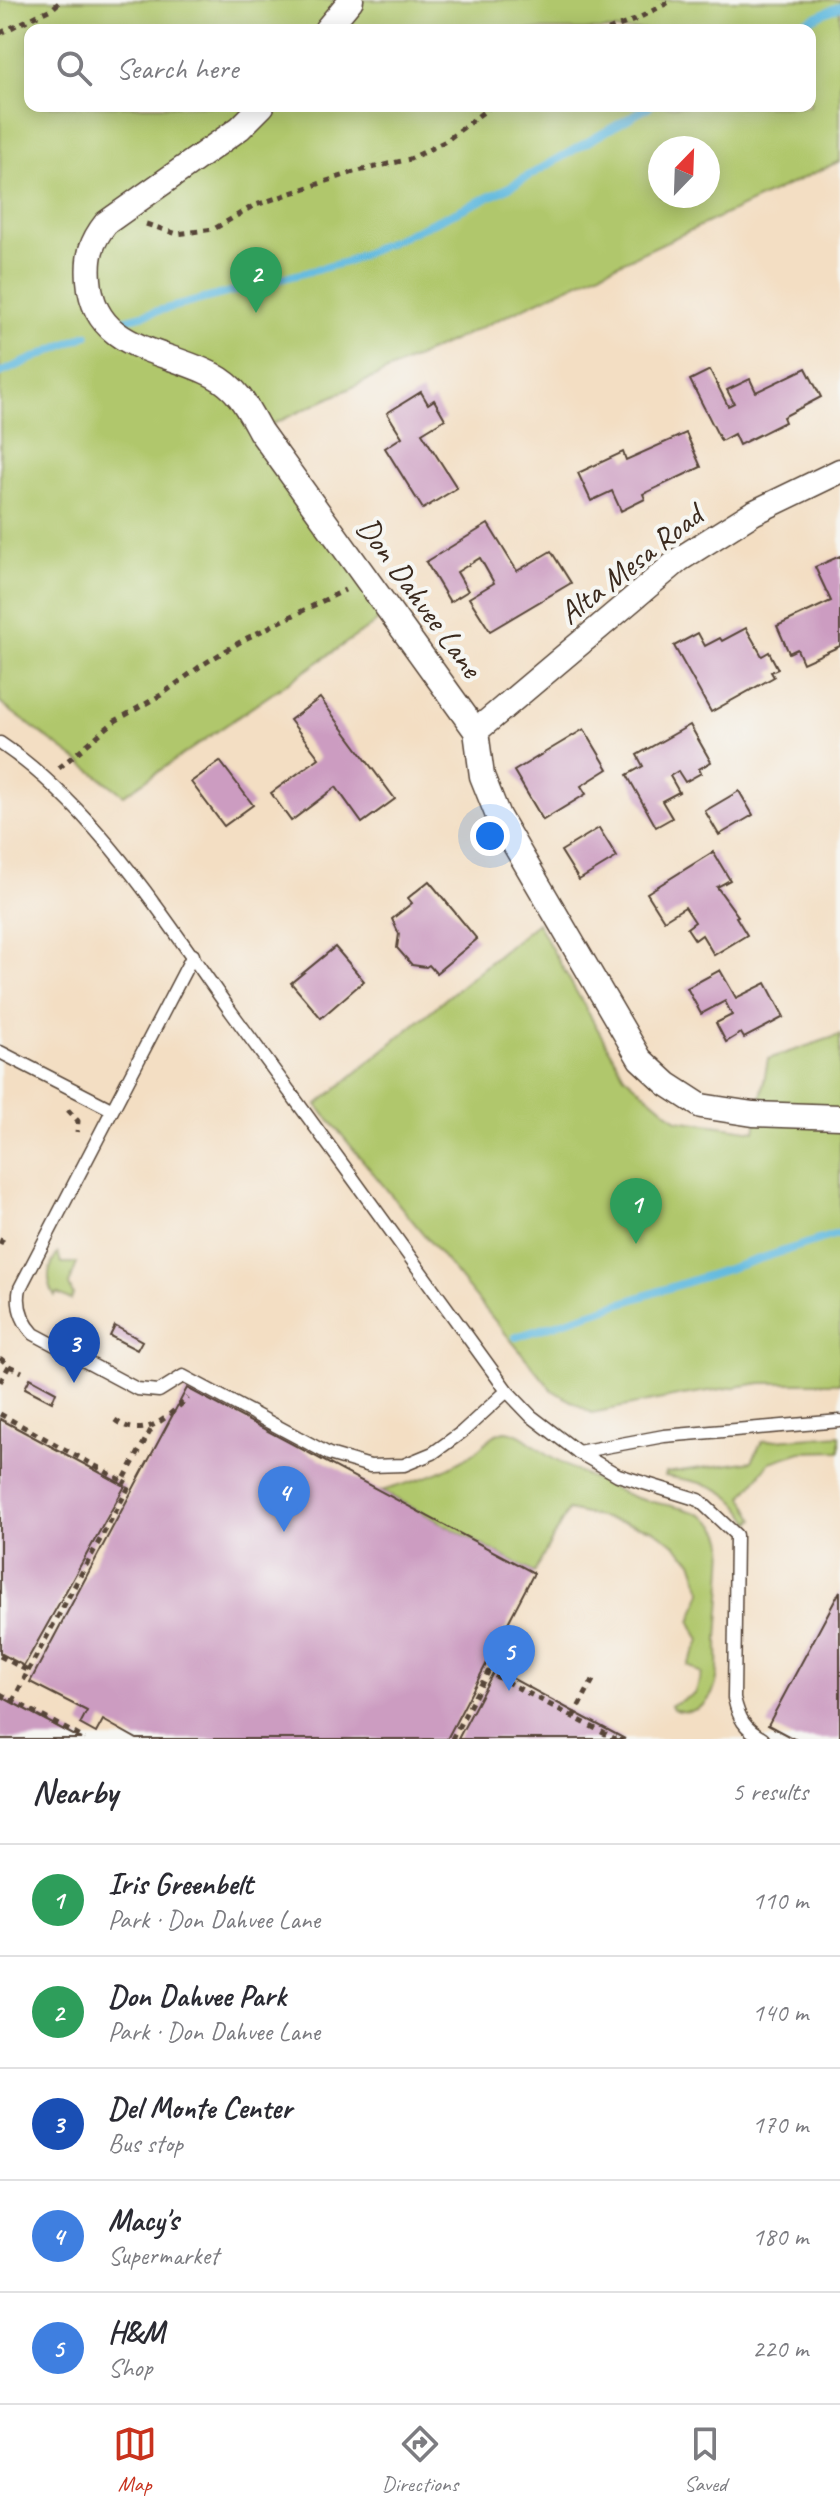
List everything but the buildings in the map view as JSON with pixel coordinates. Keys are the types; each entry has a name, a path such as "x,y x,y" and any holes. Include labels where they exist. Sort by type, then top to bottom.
{"street":[{"path":"331,24 351,0"},
{"name":"Don Dahvee Lane","path":"256,112 240,128 106,223 92,241 88,263 90,297 97,314 110,329 131,343 214,376 243,398 260,431 476,731 482,776 498,816 640,1059 667,1084 701,1106 753,1114 840,1117"},
{"name":"Alta Mesa Road","path":"476,731 680,559 753,513 840,471"}],"lane":[{"path":"0,743 52,786 102,837 193,955 507,1391 531,1416 578,1452 618,1475 699,1500 736,1535 734,1698 747,1730 763,1739"},
{"path":"193,955 20,1288 19,1304 23,1319 34,1334 137,1389 159,1391 183,1376 329,1454 370,1466 404,1465 433,1453 462,1432 507,1391"},
{"path":"0,1052 111,1109"},
{"path":"578,1452 664,1436 840,1421"}],"path":[{"path":"0,33 53,8 62,0"},
{"path":"624,24 673,0"},
{"path":"126,209 140,222 177,234 214,229 253,206 354,172 410,159 446,141 483,112"},
{"path":"59,769 115,721 161,695 202,665 245,639 339,594 366,576"},
{"path":"66,1108 78,1121 75,1139"},
{"path":"0,1358 22,1372"},
{"path":"0,1382 9,1366"},
{"path":"115,1420 142,1430 163,1421 188,1398 197,1397"},
{"path":"0,1414 130,1485 13,1701"},
{"path":"123,1481 153,1426"},
{"path":"0,1656 28,1671"},
{"path":"452,1739 488,1672 615,1739"},
{"path":"573,1717 593,1680"},
{"path":"0,1694 85,1739"}],"green space":[{"path":"0,0 840,0 840,161 260,430 391,612 124,795 0,703"},
{"path":"537,923 624,1075 677,1120 755,1131 768,1059 840,1035 840,1383 761,1383 592,1413 552,1390 317,1105"},
{"path":"58,1253 61,1263 77,1263 69,1285 73,1295 71,1300 57,1293 55,1296 50,1285 50,1269"},
{"path":"504,1431 521,1436 567,1466 631,1496 700,1514 720,1531 724,1544 718,1671 714,1690 703,1705 692,1711 680,1711 671,1705 695,1694 702,1674 688,1665 700,1641 691,1622 702,1591 692,1561 672,1542 652,1529 568,1510 534,1573 381,1491 448,1468"},
{"path":"840,1435 840,1451 801,1452 770,1462 743,1497 755,1519 751,1523 743,1510 725,1493 704,1484 665,1476 666,1473 752,1461 762,1441"}],"waterway":[{"path":"800,24 840,6"},
{"path":"119,321 346,262 504,190 640,112"},
{"path":"0,373 87,335"},
{"path":"516,1337 840,1233"}],"place":[{"name":"Don Dahvee Park","path":"256,313"},
{"name":"Iris Greenbelt","path":"636,1244"},
{"name":"Del Monte Center","path":"74,1383"},
{"name":"Macy's","path":"284,1532"},
{"name":"H&M","path":"509,1691"}]}
